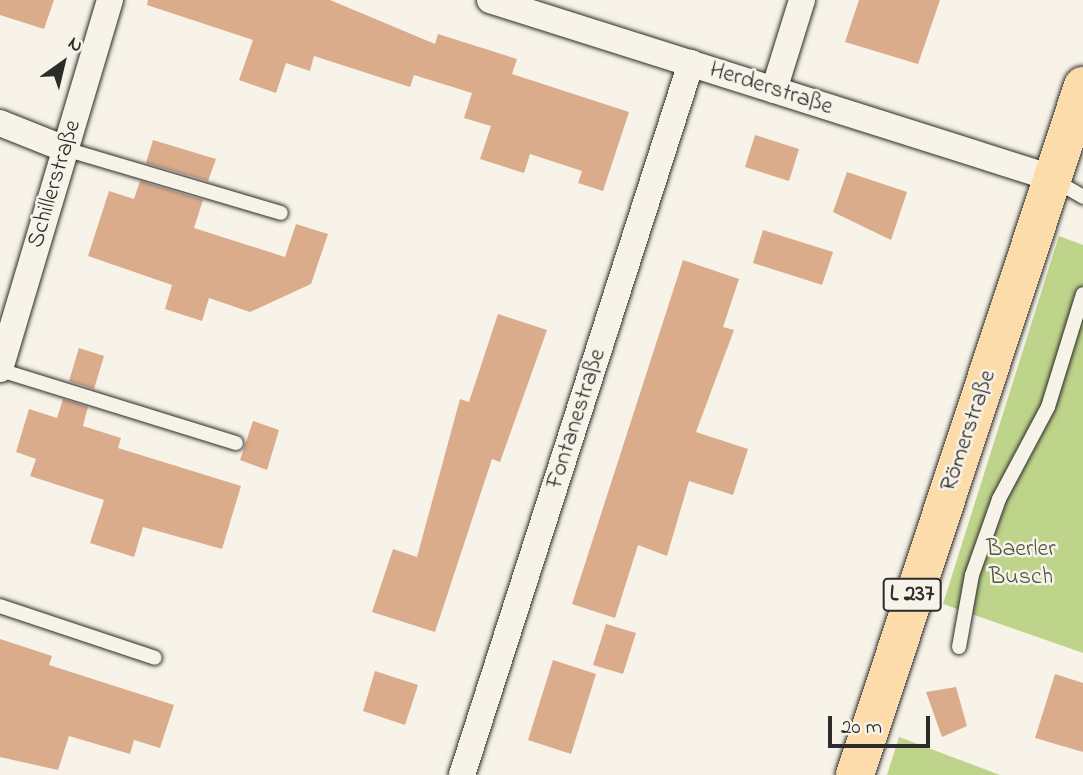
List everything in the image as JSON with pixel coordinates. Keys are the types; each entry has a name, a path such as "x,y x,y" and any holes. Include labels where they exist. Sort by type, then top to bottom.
{"main road":[{"name":"Römerstraße","path":"855,775 1068,188 1083,86"}],"street":[{"name":"Schillerstraße","path":"0,370 110,0"},
{"name":"Herderstraße","path":"490,0 691,63 1068,188"},
{"path":"774,90 802,0"},
{"name":"Fontanestraße","path":"462,775 691,63"},
{"path":"0,123 65,149"}],"lane":[{"path":"65,149 281,213"},
{"path":"959,647 972,575 999,499 1048,407 1083,294"},
{"path":"0,370 236,443"},
{"path":"0,606 155,658"}],"green space":[{"name":"Baerler Busch","path":"1059,236 1083,245 1083,653 943,604"},
{"path":"899,737 1000,775 887,775"}],"building":[{"path":"0,0 54,0 44,29 0,15"},
{"path":"148,0 330,0 435,44 438,34 517,59 512,74 629,112 603,191 578,183 582,171 530,154 524,173 480,159 491,126 464,118 472,93 414,75 410,87 314,56 310,71 286,63 276,93 239,80 253,40 147,5"},
{"path":"859,0 940,0 918,64 845,42"},
{"path":"755,135 799,149 789,181 745,167"},
{"path":"153,140 216,159 208,181 146,163"},
{"path":"847,172 907,192 891,240 833,212"},
{"path":"140,181 203,200 194,228 285,257 296,224 328,234 311,284 250,312 209,298 202,321 165,309 172,285 88,256 109,191 134,199"},
{"path":"763,230 833,252 822,285 753,263"},
{"path":"683,260 739,279 723,327 734,330 696,432 748,449 733,495 689,481 667,556 638,545 615,618 572,604"},
{"path":"498,314 547,330 500,462 492,459 435,632 372,612 393,549 417,557 460,399 469,402"},
{"path":"79,348 104,356 94,389 69,381"},
{"path":"63,399 88,407 83,426 121,438 118,448 241,486 222,549 143,527 134,557 90,543 104,500 30,476 36,459 16,452 29,409 57,418"},
{"path":"253,421 279,430 267,470 240,460"},
{"path":"606,624 636,633 623,674 593,665"},
{"path":"0,639 52,656 49,665 174,705 160,748 134,740 130,754 69,736 58,770 0,757"},
{"path":"553,660 596,674 571,754 528,740"},
{"path":"375,671 418,685 405,725 363,711"},
{"path":"1055,674 1083,683 1083,752 1035,738"},
{"path":"956,687 967,726 942,737 926,692"}]}
